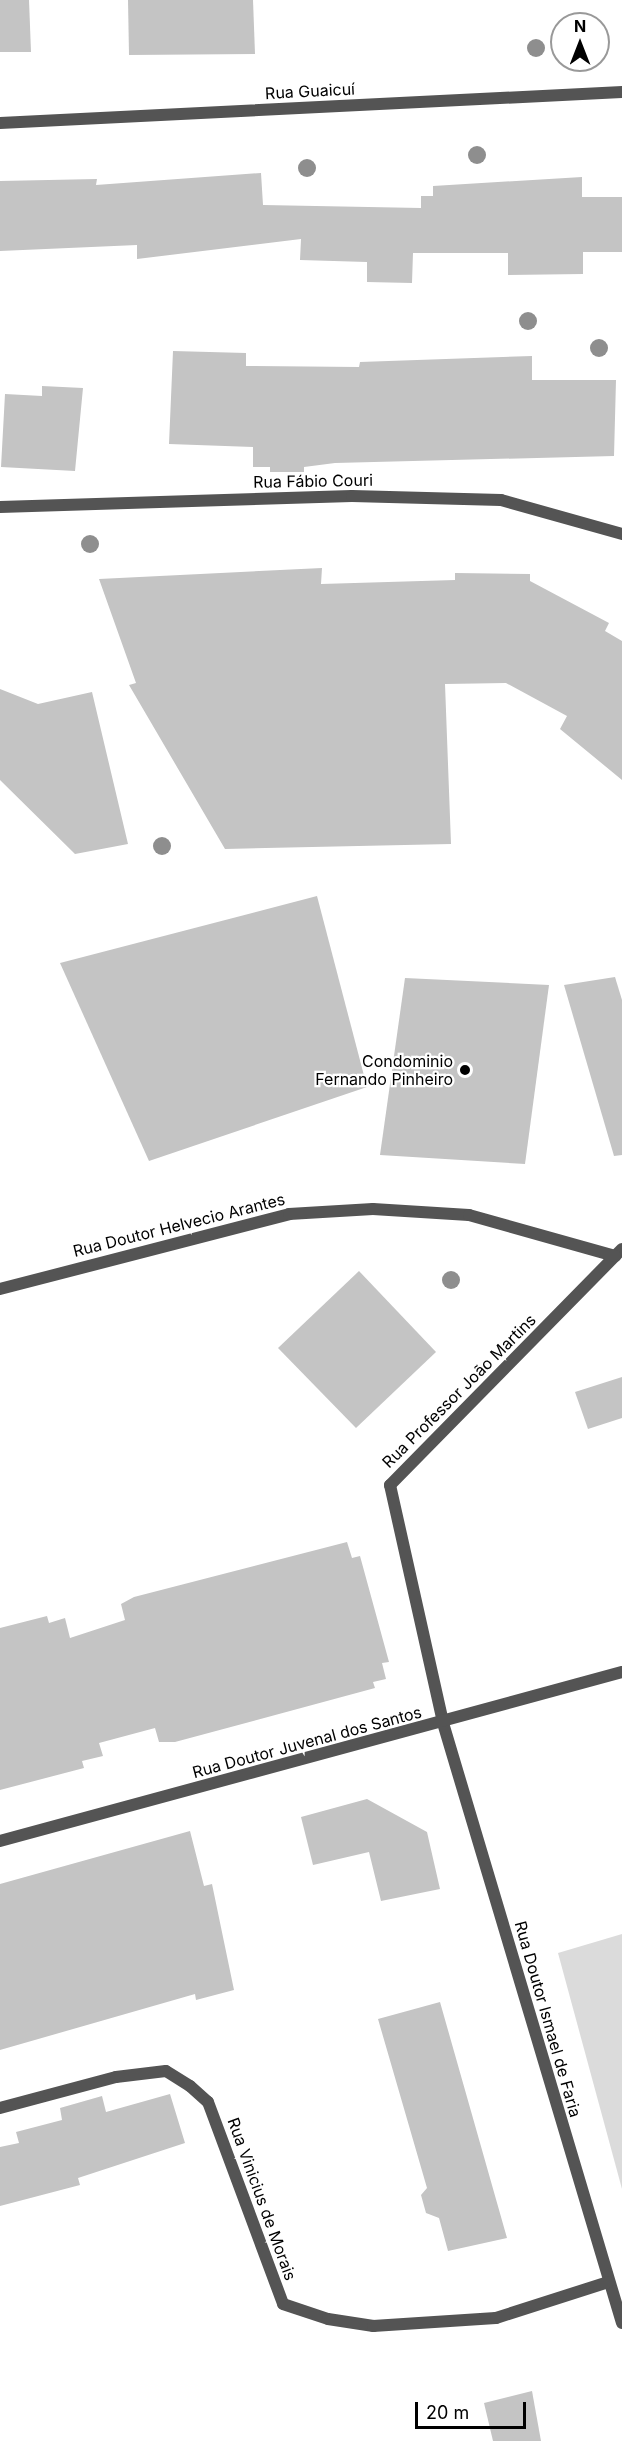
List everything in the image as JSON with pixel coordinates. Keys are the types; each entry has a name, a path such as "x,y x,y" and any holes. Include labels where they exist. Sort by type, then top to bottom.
{"street":[{"name":"Rua Guaicuí","path":"0,123 622,92"},
{"name":"Rua Fábio Couri","path":"0,507 352,496 501,500 622,534"},
{"name":"Rua Doutor Helvecio Arantes","path":"0,1289 289,1214 373,1209 469,1215 619,1253"},
{"name":"Rua Professor João Martins","path":"443,1723 390,1485 619,1253"},
{"name":"Rua Doutor Juvenal dos Santos","path":"0,1841 443,1723 622,1672"},
{"name":"Rua Doutor Ismael de Faria","path":"443,1723 622,2323"},
{"name":"Rua Vinicius de Morais","path":"0,2108 116,2077 166,2071 190,2086 208,2102 283,2304 328,2319 374,2326 496,2318 608,2282"}],"shaded area":[{"path":"622,1934 622,2189 558,1953"}],"building":[{"path":"0,0 29,0 31,52 0,52"},
{"path":"128,0 253,0 255,54 129,55"},
{"path":"261,173 263,205 421,208 421,196 433,196 433,186 582,177 582,197 622,197 622,252 583,252 583,274 508,275 508,253 413,253 412,283 367,282 367,262 300,260 301,239 137,259 137,245 0,251 0,181 97,179 96,185"},
{"path":"173,351 246,353 246,366 359,367 360,362 532,356 532,380 616,380 614,456 335,463 304,467 304,472 270,472 270,467 253,467 253,447 169,444"},
{"path":"42,386 83,388 75,471 1,467 5,394 42,396"},
{"path":"322,568 321,584 455,580 455,573 530,574 530,581 609,623 605,631 622,641 622,780 560,729 567,716 506,683 445,684 451,844 225,849 129,685 136,683 99,579"},
{"path":"0,689 38,704 92,692 128,844 75,854 0,780"},
{"path":"317,896 367,1087 149,1161 60,963"},
{"path":"615,977 622,1000 622,1155 614,1156 564,985"},
{"name":"Condominio Fernando Pinheiro","path":"405,978 549,985 525,1164 380,1155"},
{"path":"359,1271 436,1352 356,1428 278,1348"},
{"path":"622,1377 622,1418 588,1429 575,1392"},
{"path":"347,1542 352,1558 360,1556 389,1662 382,1663 386,1679 373,1682 375,1688 175,1742 159,1742 155,1728 99,1743 103,1756 82,1761 84,1768 0,1790 0,1628 47,1616 49,1623 65,1618 70,1638 125,1620 121,1604 134,1597"},
{"path":"367,1799 427,1832 440,1889 381,1901 369,1852 313,1865 301,1817"},
{"path":"190,1831 204,1886 212,1884 234,1990 196,2000 195,1994 0,2050 0,1884"},
{"path":"440,2002 507,2238 448,2251 439,2218 426,2213 421,2195 427,2188 378,2019"},
{"path":"170,2094 185,2143 78,2178 80,2185 0,2206 0,2147 19,2143 16,2132 62,2120 60,2108 102,2096 106,2112"},
{"path":"532,2391 541,2441 493,2441 484,2403"}],"place":[{"name":"Condominio Fernando Pinheiro","path":"465,1070"}]}
